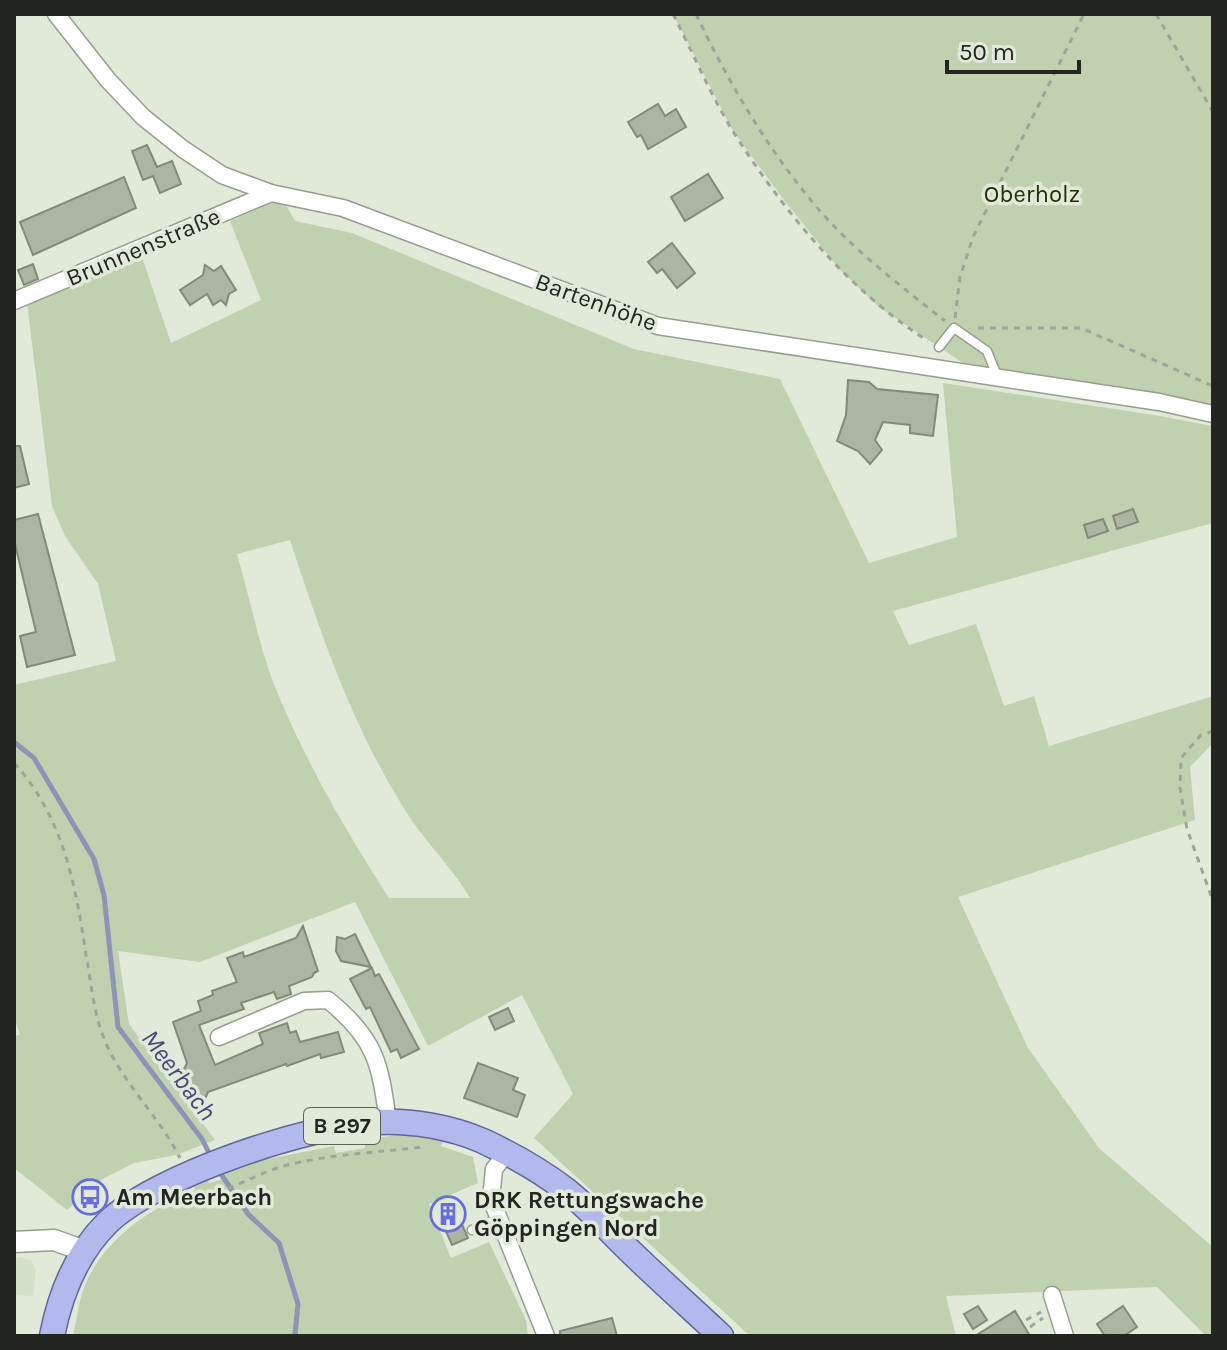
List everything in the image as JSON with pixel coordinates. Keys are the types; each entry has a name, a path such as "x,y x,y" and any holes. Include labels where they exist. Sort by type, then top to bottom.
{"main road":[{"name":"B 297","path":"52,1336 63,1294 85,1251 106,1224 152,1190 242,1155 340,1126 388,1122 444,1129 479,1140 507,1153 566,1190 721,1336"}],"street":[{"name":"Bartenhöhe","path":"56,14 108,80 153,125 222,175 271,193 343,208 658,326 997,376 1159,402 1213,414"},
{"name":"Brunnenstraße","path":"14,301 271,193"},
{"path":"219,1037 304,1001 328,1000 353,1021 367,1039 379,1066 388,1122"},
{"path":"507,1153 494,1169 491,1199 546,1336"},
{"path":"14,1242 54,1240 85,1251"},
{"path":"1052,1295 1065,1336"}],"lane":[{"path":"939,347 954,328 987,351 997,376"},
{"path":"472,1230 497,1219"}],"path":[{"path":"673,14 733,131 784,206 840,270 879,307 939,347"},
{"path":"696,14 722,69 772,147 820,211 871,262 954,328 1081,328 1213,386"},
{"path":"954,328 960,277 973,237 1084,14"},
{"path":"1156,14 1213,112"},
{"path":"1213,731 1201,735 1181,758 1180,788 1187,829 1213,901"},
{"path":"14,763 42,802 69,861 96,1013 104,1037 114,1059 156,1117 187,1176 207,1196 279,1168 329,1158 433,1145"}],"shaded area":[{"path":"14,1258 31,1260 36,1269 33,1296 14,1295"}],"green space":[{"name":"Oberholz","path":"673,14 1213,14 1213,414 978,373 879,307 840,270 733,131"},
{"path":"267,201 286,205 295,221 352,233 634,349 780,379 869,563 957,537 943,383 1213,426 1213,523 893,611 909,645 976,624 1004,706 1034,696 1049,746 1213,696 1213,743 1190,767 1195,820 958,897 1028,1048 1099,1148 1213,1247 1213,1336 1206,1336 1157,1287 946,1296 956,1336 750,1336 534,1138 573,1094 522,995 428,1046 355,902 200,962 118,951 129,1024 215,1140 176,1155 134,1163 101,1180 67,1210 14,1168 14,1037 20,1034 14,1018 14,685 116,661 98,584 65,536 52,506 27,303 141,254 171,343 261,300 230,221 264,206","holes":["290,540 339,678 369,745 413,821 470,898 389,898 314,770 270,673 237,554"]},
{"path":"401,1134 443,1141 441,1146 473,1157 478,1183 429,1204 451,1258 489,1242 526,1320 528,1336 73,1336 82,1293 100,1258 143,1218 195,1190 193,1184 206,1177 209,1183 226,1178 225,1171 253,1162 334,1146 336,1153 365,1148 365,1140"}],"building":[{"path":"658,104 665,116 676,109 686,127 648,149 641,135 637,137 628,122"},
{"path":"147,145 157,167 172,161 181,184 160,193 153,176 143,180 132,151"},
{"path":"708,174 723,198 685,221 671,197"},
{"path":"124,177 136,208 33,255 20,222"},
{"path":"672,243 695,273 677,288 662,269 657,273 648,262"},
{"path":"33,264 38,279 24,285 18,270"},
{"path":"205,265 214,271 221,266 236,290 229,294 226,305 221,300 213,305 207,294 190,305 180,290 203,275"},
{"path":"848,380 869,382 877,389 938,395 933,436 910,433 910,425 883,422 875,440 882,450 870,464 858,451 837,441 846,415"},
{"path":"14,446 20,446 29,484 14,488"},
{"path":"1133,509 1138,522 1117,529 1113,516"},
{"path":"38,514 75,655 27,667 20,636 36,632 14,540 14,520"},
{"path":"1103,519 1108,531 1088,538 1084,525"},
{"path":"303,926 318,971 312,977 289,986 291,994 277,999 274,992 241,1003 244,1009 199,1025 215,1065 263,1044 259,1033 287,1023 290,1033 296,1031 300,1042 338,1032 344,1052 321,1058 320,1054 286,1064 208,1092 198,1106 190,1102 178,1089 181,1083 178,1081 187,1063 173,1022 201,1011 198,1001 213,995 212,991 237,982 227,958 243,952 244,957 296,938"},
{"path":"355,934 371,967 341,961 336,951 337,937 345,939"},
{"path":"372,968 375,976 379,974 419,1049 401,1058 397,1049 391,1052 370,1007 366,1009 350,979"},
{"path":"508,1008 514,1021 495,1030 489,1017"},
{"path":"478,1063 518,1078 513,1090 525,1095 517,1117 464,1098"},
{"name":"DRK Rettungswache Göppingen Nord","path":"450,1197 468,1238 452,1245 434,1204"},
{"path":"978,1306 987,1320 973,1329 964,1314"},
{"path":"1123,1306 1137,1327 1124,1336 1105,1336 1097,1324"},
{"path":"1015,1311 1030,1336 975,1336"},
{"path":"612,1318 617,1336 560,1336 560,1331"}],"waterway":[{"name":"Meerbach","path":"14,742 34,758 94,859 104,895 118,1027 202,1139 212,1159"},
{"name":"Meerbach","path":"219,1171 248,1214 279,1243 298,1304 295,1335 292,1336"}],"place":[{"name":"Am Meerbach","path":"90,1197"},
{"name":"DRK Rettungswache Göppingen Nord","path":"448,1214"}]}
